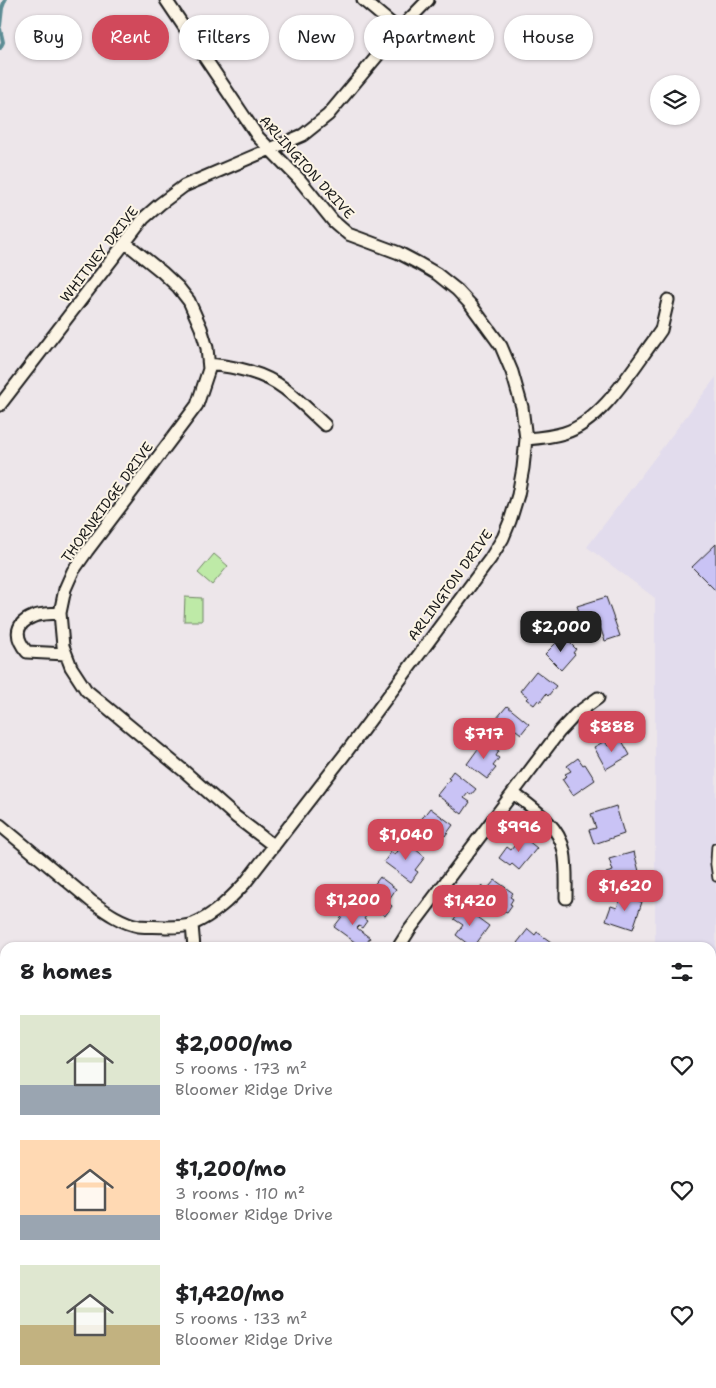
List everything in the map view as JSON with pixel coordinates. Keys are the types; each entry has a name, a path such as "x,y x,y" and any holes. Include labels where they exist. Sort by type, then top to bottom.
{"street":[{"name":"ARLINGTON DRIVE","path":"166,0 258,137 300,180 333,221 348,234 418,262 437,274 471,304 501,346 512,372 522,407 526,439 518,495 503,538 490,559 345,754 245,883 216,911 192,925"},
{"path":"363,0 381,15"},
{"name":"WHITNEY DRIVE","path":"414,15 428,0"},
{"name":"WHITNEY DRIVE","path":"0,405 144,218 184,186 303,135 328,115 374,60"},
{"name":"THORNRIDGE DRIVE","path":"126,243 162,272 189,301 201,328 207,348 209,368 197,404 73,571 65,589 60,613 61,634 71,667 86,690 184,771 236,817 274,846"},
{"path":"526,439 565,433 590,419 601,409 657,335 668,300"},
{"path":"209,364 238,368 271,380 285,389 326,425"},
{"path":"60,613 32,616 24,622 19,629 17,637 27,652 66,654"},
{"path":"402,942 559,732 576,714 598,698"},
{"path":"513,793 542,816 558,836 564,849 566,898"},
{"path":"0,825 106,913 139,926 178,927 192,925 193,942"}],"lane":[{"path":"716,847 714,864 716,878"}],"shaded area":[{"path":"716,377 716,942 655,942 655,598 587,547"}],"green space":[{"path":"214,554 228,566 212,585 198,573"},
{"path":"185,597 202,598 202,621 184,621"}],"building":[{"path":"716,544 716,591 692,567"},
{"path":"606,597 620,636 605,641 599,624 590,627 589,624 584,626 577,606"},
{"path":"563,636 576,649 573,653 575,654 561,670 545,654"},
{"path":"536,671 556,686 548,696 546,694 540,702 538,700 534,705 520,691"},
{"path":"507,706 529,724 521,734 516,730 509,739 505,736 502,739 490,730 493,726 491,725"},
{"path":"621,739 630,755 606,769 594,747 605,741 608,746"},
{"path":"483,742 499,751 496,756 499,758 493,766 496,768 487,779 467,764"},
{"path":"578,758 583,765 585,764 595,780 573,795 562,779 567,776 565,774 571,771 567,766"},
{"path":"453,771 476,789 471,795 468,793 464,798 470,802 462,814 437,795 450,779 448,778"},
{"path":"616,806 624,834 594,844 589,830 596,828 591,814"},
{"path":"430,808 453,825 445,836 440,832 431,844 413,830"},
{"path":"522,836 537,848 519,870 512,864 510,866 499,858 507,847 511,850"},
{"path":"405,841 425,857 415,870 418,872 411,882 384,862 391,852 395,855"},
{"path":"634,852 641,879 610,887 606,873 613,871 609,859"},
{"path":"380,877 396,889 387,902 392,906 385,916 363,899"},
{"path":"495,880 513,893 510,897 513,899 510,904 512,905 507,912 499,911 497,915 473,897 482,886 489,891 491,888 489,887"},
{"path":"622,895 642,902 633,929 606,920 611,906 617,908"},
{"path":"351,905 366,916 364,919 367,921 362,928 359,926 357,928 370,938 367,942 355,942 334,927"},
{"path":"463,907 489,926 477,942 465,942 456,935 463,925 454,919"},
{"path":"528,929 535,935 537,932 551,942 518,942"}],"waterway":[{"path":"0,26 5,0"},
{"path":"0,29 3,42 0,48"}]}
